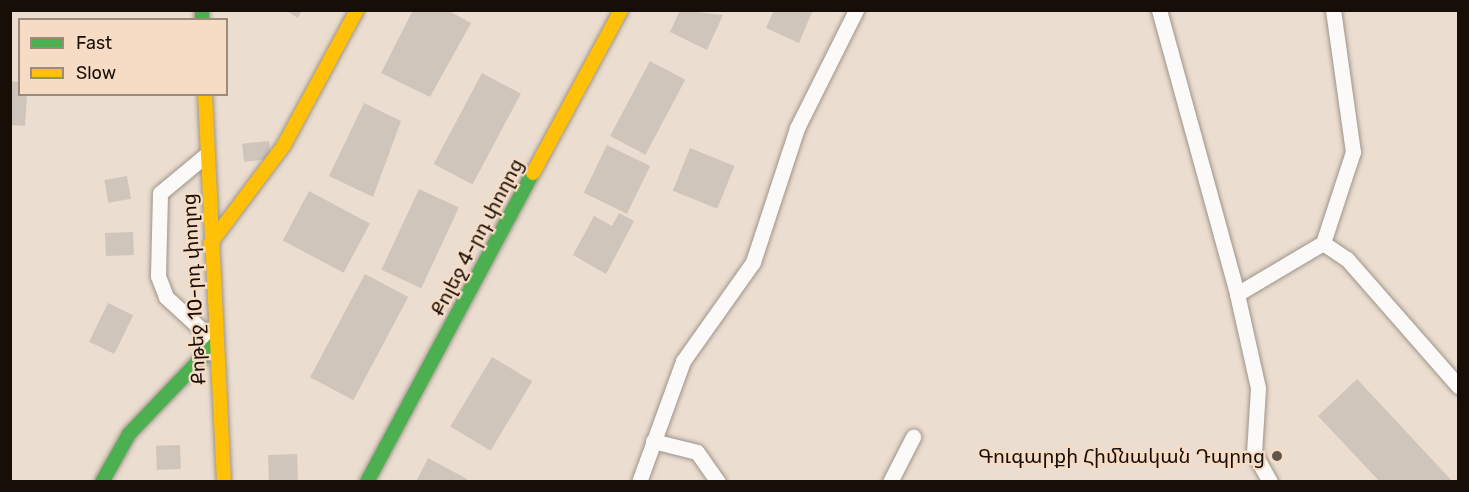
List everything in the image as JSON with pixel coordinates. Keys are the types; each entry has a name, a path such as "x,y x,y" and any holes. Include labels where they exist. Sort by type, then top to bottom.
{"street":[{"path":"210,244 284,145 357,10"},
{"name":"Քոլեջ 4-րդ փողոց","path":"368,482 621,10"},
{"name":"Քոթեջ 10-րդ փողոց","path":"205,96 210,244 224,482"},
{"path":"102,482 129,434 216,342"}],"lane":[{"path":"639,482 683,361 753,262 797,128 856,10"},
{"path":"1159,10 1238,294 1258,388 1254,453 1270,482"},
{"path":"1238,294 1323,243 1353,152 1333,10"},
{"path":"207,154 160,193 155,207 158,276 166,297 216,342"},
{"path":"1323,243 1347,260 1458,386"},
{"path":"890,482 913,437"},
{"path":"653,441 697,452 718,482"}],"building":[{"path":"285,10 302,10 298,18"},
{"path":"413,10 447,10 471,23 430,97 381,73"},
{"path":"680,10 723,15 707,50 670,32"},
{"path":"774,10 813,10 799,43 766,28"},
{"path":"650,61 685,80 645,155 610,136"},
{"path":"482,73 521,94 472,185 434,164"},
{"path":"10,81 18,82 18,96 27,96 25,126 10,125"},
{"path":"364,103 401,121 373,197 329,176"},
{"path":"269,141 271,159 244,162 242,144"},
{"path":"607,145 650,166 627,214 584,193"},
{"path":"690,148 735,166 717,209 673,191"},
{"path":"127,176 131,199 108,203 104,180"},
{"path":"419,189 459,208 421,288 381,270"},
{"path":"309,191 370,223 344,273 283,240"},
{"path":"619,213 634,221 606,274 573,255 594,216 612,226"},
{"path":"133,232 134,255 106,256 105,233"},
{"path":"365,274 408,297 353,400 310,377"},
{"path":"108,303 133,315 114,354 89,342"},
{"path":"492,357 532,381 491,451 450,426"},
{"path":"1357,379 1453,482 1380,482 1318,416"},
{"path":"180,445 181,469 157,470 156,446"},
{"path":"297,454 298,482 269,482 268,455"},
{"path":"428,458 467,479 466,482 416,482"}],"traffic: fast":[{"path":"202,10 202,18"},
{"path":"367,482 533,173"},
{"path":"102,482 129,434 216,343"}],"traffic: slow":[{"path":"210,244 284,145 357,10"},
{"path":"533,173 621,10"},
{"path":"205,96 224,482"}],"place":[{"name":"Գուգարքի Հիմնական Դպրոց","path":"1277,456"}]}
